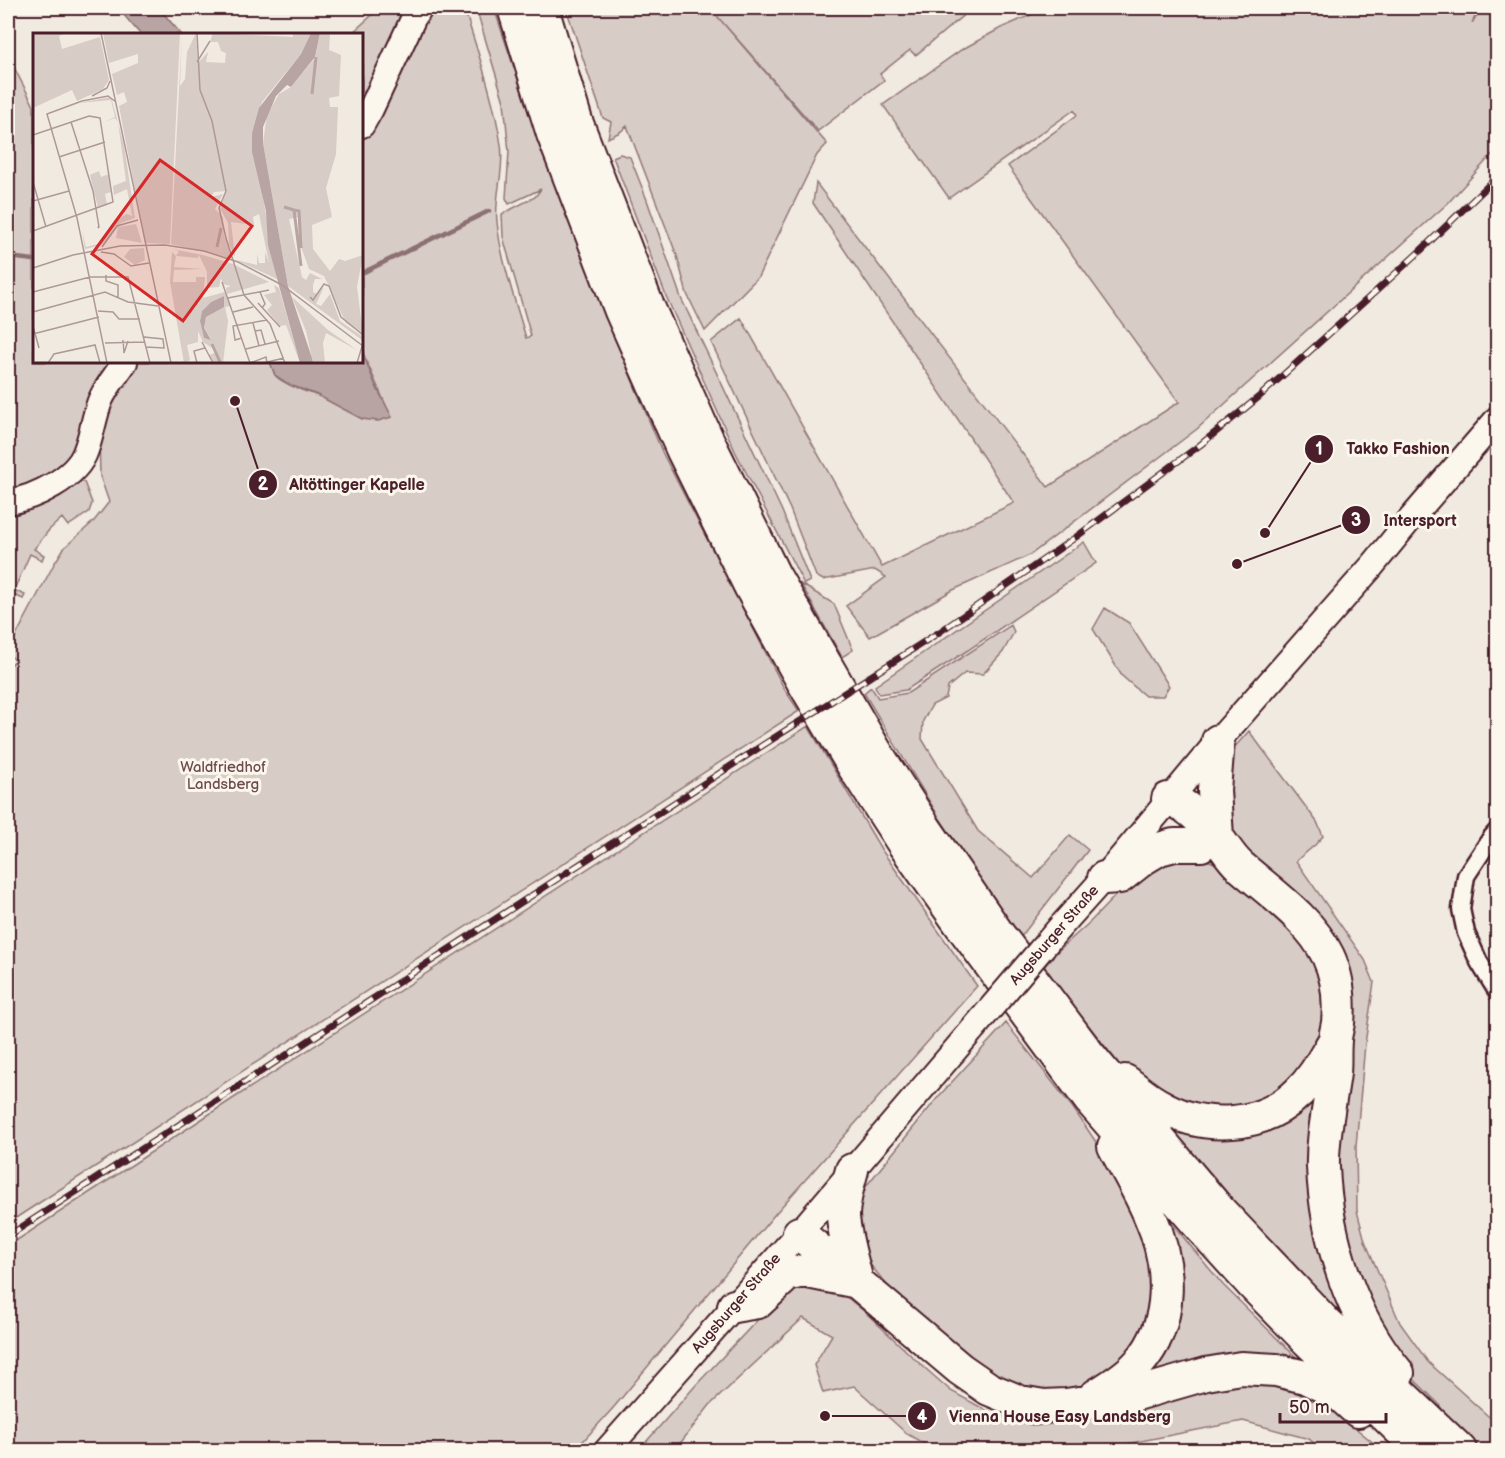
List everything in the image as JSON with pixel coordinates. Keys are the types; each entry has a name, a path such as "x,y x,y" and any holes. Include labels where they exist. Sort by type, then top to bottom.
{"highway":[{"path":"514,8 553,134 621,311 683,451 750,585 802,680 854,767 903,843 1015,1000 1090,1100 1253,1285 1420,1450"},
{"path":"542,8 576,121 646,302 708,441 774,575 870,742 981,911 1056,1011 1145,1123 1242,1234 1326,1323 1457,1448"},
{"path":"1209,841 1218,741"},
{"path":"1168,799 1174,816 1187,833 1209,841 1295,913 1328,956 1336,977 1339,1001 1335,1061 1323,1166 1326,1204 1335,1250 1358,1311 1369,1331 1395,1370 1431,1410 1457,1448"},
{"path":"1104,878 1120,876 1159,849 1209,841"},
{"path":"1056,1011 1126,1082 1159,1106 1187,1118 1215,1123 1242,1122 1284,1106 1311,1078 1335,1040"},
{"path":"1088,1401 1125,1376 1138,1365 1148,1351 1165,1313 1167,1289 1165,1269 1151,1217 1090,1100"},
{"path":"852,1170 843,1215 856,1282"},
{"path":"799,1233 960,1369 990,1389 1020,1402 1044,1406 1066,1405 1132,1395 1206,1374 1241,1368 1275,1370 1305,1377 1339,1394 1388,1437 1420,1450"},
{"path":"734,1306 758,1302 787,1275 803,1270 856,1282"}],"main road":[{"path":"363,123 420,8"},
{"path":"8,502 30,497 56,483 81,461 86,452 101,400 124,363"},
{"name":"Augsburger Straße","path":"608,1450 799,1233 1104,878 1168,799 1364,575 1497,418"}],"street":[{"path":"1497,830 1466,876 1461,909 1466,933 1497,993"}],"green space":[{"path":"380,8 413,8 363,101 363,33 352,33"},
{"name":"Waldfriedhof Landsberg","path":"430,8 464,8 485,76 501,145 502,164 496,212 499,237 526,338 531,336 503,237 502,214 535,197 541,189 509,204 506,198 509,152 504,102 476,8 494,8 538,140 603,310 663,454 785,690 799,711 8,1223 8,661 12,664 15,660 8,654 8,651 64,548 94,521 109,502 100,476 99,435 105,410 136,363 270,363 275,375 295,387 391,417 363,353 363,135"},
{"path":"566,8 726,8 724,11 728,8 972,8 917,54 915,55 910,50 880,74 884,80 818,131 717,16 827,144 817,155 758,277 705,331 687,294 677,256 627,126 608,138 611,122 603,118"},
{"path":"1047,8 1479,8 1472,23 1481,8 1497,8 1497,149 1448,203 1197,429 1030,555 953,590 870,637 846,606 886,577 875,570 823,580 816,576 790,509 711,342 741,318 882,567 1014,503 813,203 816,183 1048,487 1179,402 1008,166 1077,115 1074,110 949,198 883,105 961,50 1001,28"},
{"path":"8,56 33,104 33,363 116,363 77,446 65,461 51,474 32,483 8,489"},
{"path":"620,154 630,157 681,298 782,511 810,581 804,584 735,451 666,296 613,157"},
{"path":"76,482 84,482 92,503 89,512 68,526 62,518 49,530 34,549 44,555 42,560 30,554 14,590 25,595 23,599 12,594 8,604 8,516 44,504"},
{"path":"1084,542 1096,563 906,690 879,694 875,686"},
{"path":"801,584 834,604 853,650 842,657"},
{"path":"1105,608 1129,623 1169,686 1163,696 1145,696 1122,676 1093,629"},
{"path":"1011,625 1014,632 1003,652 983,674 965,673 948,687 946,698 932,705 923,721 922,739 978,831 1033,878 1070,835 1088,850 1020,938 940,819 864,693 871,687 878,698 908,693"},
{"path":"808,726 881,849 977,986 775,1214 614,1407 575,1450 8,1450 8,1246"},
{"path":"1249,731 1317,822 1323,836 1296,861 1365,960 1374,982 1365,1044 1356,1146 1357,1211 1365,1241 1400,1323 1428,1362 1497,1424 1497,1450 1479,1450 1455,1430 1438,1403 1399,1365 1377,1329 1333,1213 1346,997 1227,833 1232,750"},
{"path":"1195,855 1224,867 1294,929 1327,983 1323,1045 1279,1099 1213,1116 1131,1079 1043,968 1148,862"},
{"path":"1006,1023 1073,1108 1119,1176 1142,1219 1159,1287 1142,1347 1086,1390 1067,1393 1021,1390 998,1378 892,1291 858,1250 856,1207 867,1185 939,1096"},
{"path":"1319,1082 1344,1297 1336,1312 1163,1124 1187,1127"},
{"path":"1150,1197 1223,1285 1302,1363 1136,1383 1157,1356"},
{"path":"798,1286 843,1294 951,1391 991,1413 1035,1426 1080,1421 1213,1386 1250,1381 1295,1392 1330,1407 1382,1450 1322,1450 1309,1439 1243,1421 1095,1450 935,1450 907,1434 854,1386 823,1393 814,1365 832,1335 803,1318 710,1405 675,1450 639,1450 696,1385 781,1295"}],"shaded area":[{"path":"118,8 159,8 180,33 139,33"},
{"path":"363,354 392,417 378,421 362,419 317,395 290,385 275,375 270,363 363,363"}],"waterway":[{"path":"363,273 489,211"},
{"path":"8,257 33,260"}],"railway":[{"path":"8,1236 938,633 1076,537 1200,445 1260,396 1416,255 1498,176"}],"place":[{"name":"Altöttinger Kapelle","path":"235,401"},
{"name":"Takko Fashion","path":"1265,533"},
{"name":"Intersport","path":"1237,564"},
{"name":"Vienna House Easy Landsberg","path":"825,1416"}]}
